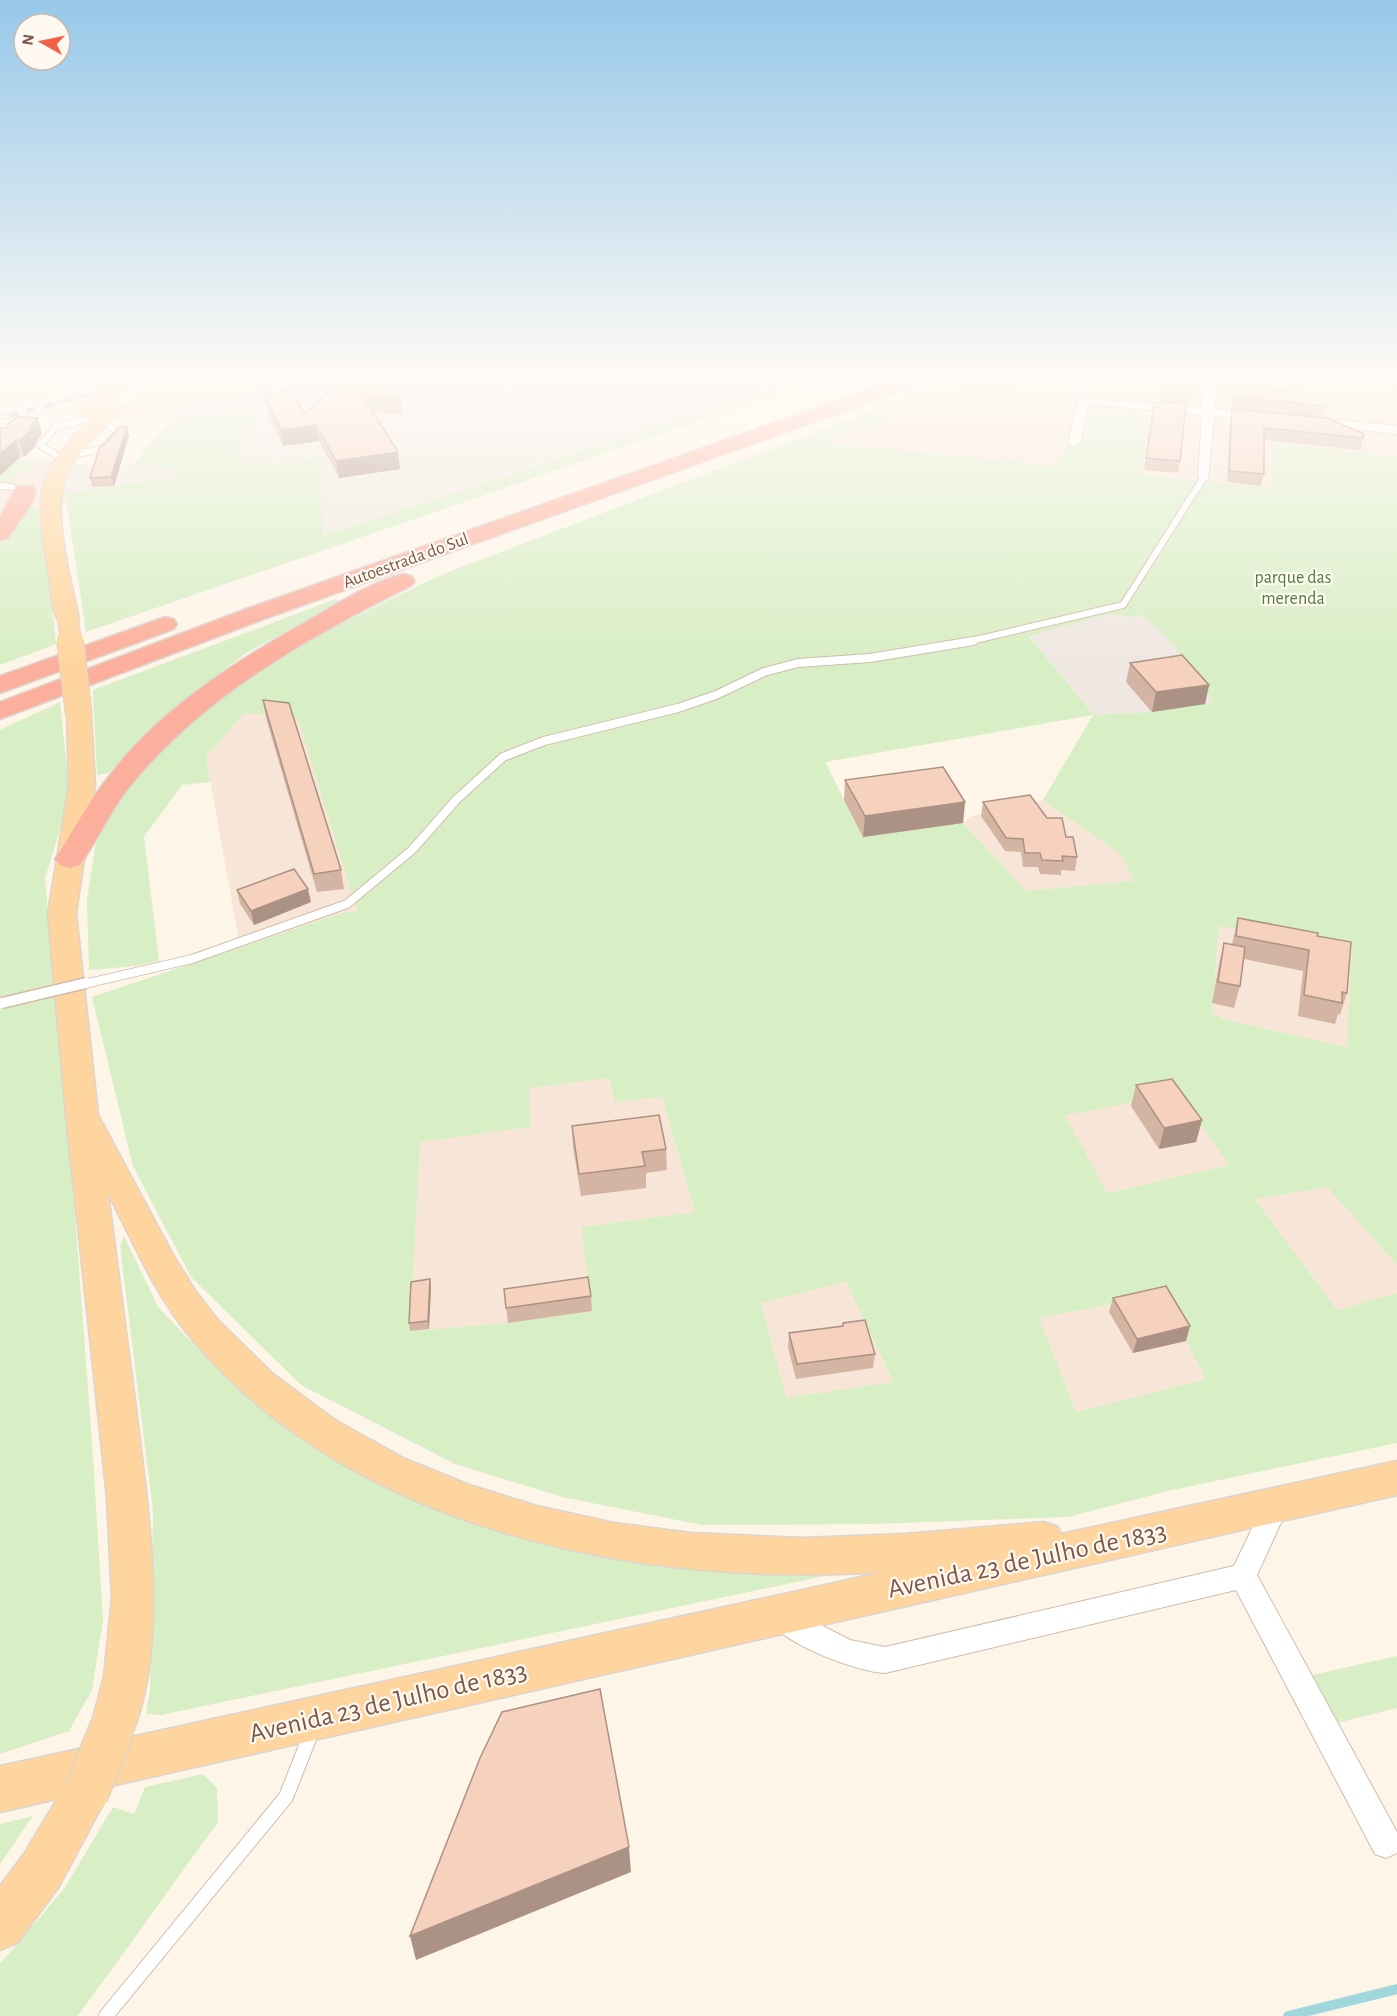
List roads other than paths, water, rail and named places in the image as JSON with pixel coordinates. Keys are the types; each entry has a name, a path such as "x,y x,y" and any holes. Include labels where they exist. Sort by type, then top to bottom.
{"highway":[{"name":"Autoestrada do Sul","path":"405,539 594,473"},
{"name":"Autoestrada do Sul","path":"0,711 255,614 656,473"},
{"path":"0,533 21,503 19,489"},
{"path":"70,859 123,777 169,730 223,686 286,644 361,602 460,554 606,491"},
{"path":"0,685 231,600"}],"main road":[{"path":"0,516 19,489 40,473"},
{"path":"0,1926 41,1871 86,1793 112,1729 126,1677 134,1597 127,1497 82,1115 62,913 82,786 79,715 68,619 56,551 52,501 53,485 57,473"},
{"path":"82,1115 175,1291 235,1364 324,1432 375,1462 486,1510 606,1541 701,1553 770,1557 888,1553 1089,1536 1134,1537"},
{"name":"Avenida 23 de Julho de 1833","path":"0,1790 318,1717 1397,1478"}],"street":[{"path":"1243,1576 1276,1505"},
{"path":"777,1615 855,1657 870,1660 885,1659 1243,1576"},
{"path":"1243,1576 1386,1843"}],"lane":[{"path":"2,1003 192,959 347,904 412,850 456,800 503,757 544,741 678,708 716,695 764,672 798,663 870,658 951,646 1123,605 1204,477"},
{"path":"0,486 19,489"},
{"path":"106,2016 286,1797 318,1717"}],"waterway":[{"path":"1288,2016 1397,1989"}],"park label":[{"name":"parque das merenda","path":"1293,588"}]}
